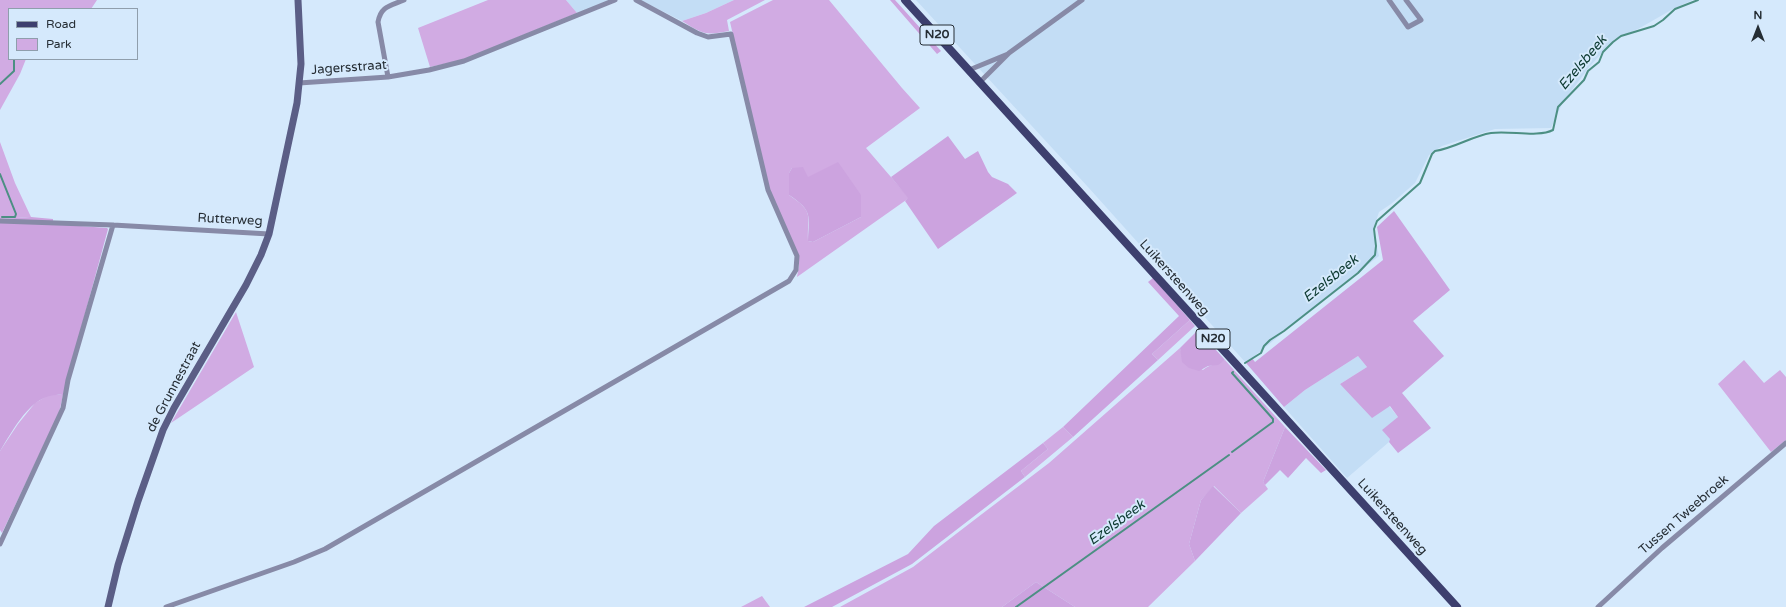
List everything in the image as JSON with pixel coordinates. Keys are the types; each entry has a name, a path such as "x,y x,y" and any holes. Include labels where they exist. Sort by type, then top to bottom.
{"main road":[{"name":"Luikersteenweg","path":"905,0 1457,607"}],"street":[{"name":"Rutterweg","path":"0,221 113,225 269,234 297,103 301,64 298,0"},
{"path":"388,77 378,22 383,9 404,0"},
{"name":"Jagersstraat","path":"299,83 388,77 464,60 615,0"},
{"path":"166,607 294,562 325,548 789,281 796,270 797,256 768,190 731,34 708,37 697,33 636,0"},
{"path":"980,82 1009,53 1082,0"},
{"path":"1389,0 1408,27 1421,20 1406,0"},
{"path":"969,70 1009,53"},
{"path":"0,544 63,408 68,380 113,225"},
{"name":"de Grunnestraat","path":"108,607 118,565 138,500 163,430 181,395 246,285 261,255 269,234"},
{"name":"Tussen Tweebroek","path":"1598,607 1662,548 1786,443"}],"shaded area":[{"path":"566,0 610,0 577,13"},
{"path":"640,0 734,0 706,13 682,21"},
{"path":"890,0 895,0 941,51 937,54"},
{"path":"916,0 1693,0 1673,9 1638,29 1615,39 1590,66 1563,102 1551,128 1495,129 1442,146 1429,155 1415,183 1391,204 1379,212 1373,230 1379,256 1246,363 1088,187"},
{"path":"948,136 965,159 978,151 992,177 1008,184 1017,193 938,249 905,201 908,198 891,177"},
{"path":"838,162 861,195 861,217 813,242 808,241 808,214 802,205 789,195 789,173 792,168 803,167 808,177"},
{"path":"1394,211 1450,290 1413,321 1444,356 1402,393 1431,428 1398,453 1389,442 1390,439 1382,430 1398,417 1390,406 1372,418 1340,384 1367,367 1358,356 1305,390 1284,407 1246,363 1252,358 1255,362 1383,260 1377,227"},
{"path":"31,217 53,219 53,224 108,229 63,395 52,395 33,405 25,413 0,451 0,219"},
{"path":"1153,278 1190,320 1152,354 1158,360 1073,437 1063,427 1179,316 1148,282"},
{"path":"1198,330 1225,360 1218,365 1208,366 1199,371 1189,368 1182,362 1180,348"},
{"path":"1358,356 1367,367 1340,384 1389,406 1398,417 1389,442 1347,478 1284,407 1305,390"},
{"path":"1285,427 1326,470 1321,473 1306,458 1288,478 1280,470 1265,485 1263,482"},
{"path":"1043,443 1048,449 1021,471 1025,477 912,564 832,607 804,607 908,554 934,526"},
{"path":"1213,486 1241,513 1195,561 1189,544 1201,500"},
{"path":"1036,582 1075,607 1002,607"}],"green space":[{"path":"0,0 97,0 92,8 8,8 8,60 26,60 20,74 0,110"},
{"path":"488,0 566,0 577,13 462,60 430,67 418,28"},
{"path":"734,0 765,0 727,20 729,31 704,33 682,21 706,13"},
{"path":"773,0 829,0 920,108 866,148 909,198 797,277 799,266 798,255 769,189 730,22","holes":["792,168 807,177 861,217 813,242 808,241 808,215 803,206 789,195 789,173"]},
{"path":"0,142 15,183 31,217 0,219"},
{"path":"236,312 254,367 171,423"},
{"path":"1190,320 1195,326 1158,360 1152,354"},
{"path":"1180,348 1183,359 1203,370 1225,360 1285,427 1263,482 1268,489 1241,513 1214,486 1201,500 1189,544 1195,561 1148,607 1075,607 1036,582 1002,607 840,607 913,567 1049,463"},
{"path":"1744,360 1764,383 1780,370 1786,377 1786,440 1771,452 1718,384"},
{"path":"49,395 63,395 59,413 2,533 0,530 0,451 18,424 35,403"},
{"path":"1063,427 1073,437 1025,477 1021,471 1048,449 1043,443"},
{"path":"762,596 770,607 741,607"}],"waterway":[{"name":"Ezelsbeek","path":"1245,363 1261,353 1264,346 1270,340 1284,331 1358,273 1375,255 1376,246 1374,229 1377,221 1420,183 1432,154 1435,151 1491,133 1506,132 1532,134 1553,130 1558,107 1584,80 1588,71 1599,62 1603,52 1613,42 1621,36 1654,26 1675,9 1698,0"},
{"path":"0,84 14,71 14,60"},
{"path":"0,174 16,214 15,217 2,217"},
{"name":"Ezelsbeek","path":"1232,452 1273,422 1273,419 1232,373 1233,372"},
{"name":"Ezelsbeek","path":"1016,607 1229,455"}]}
